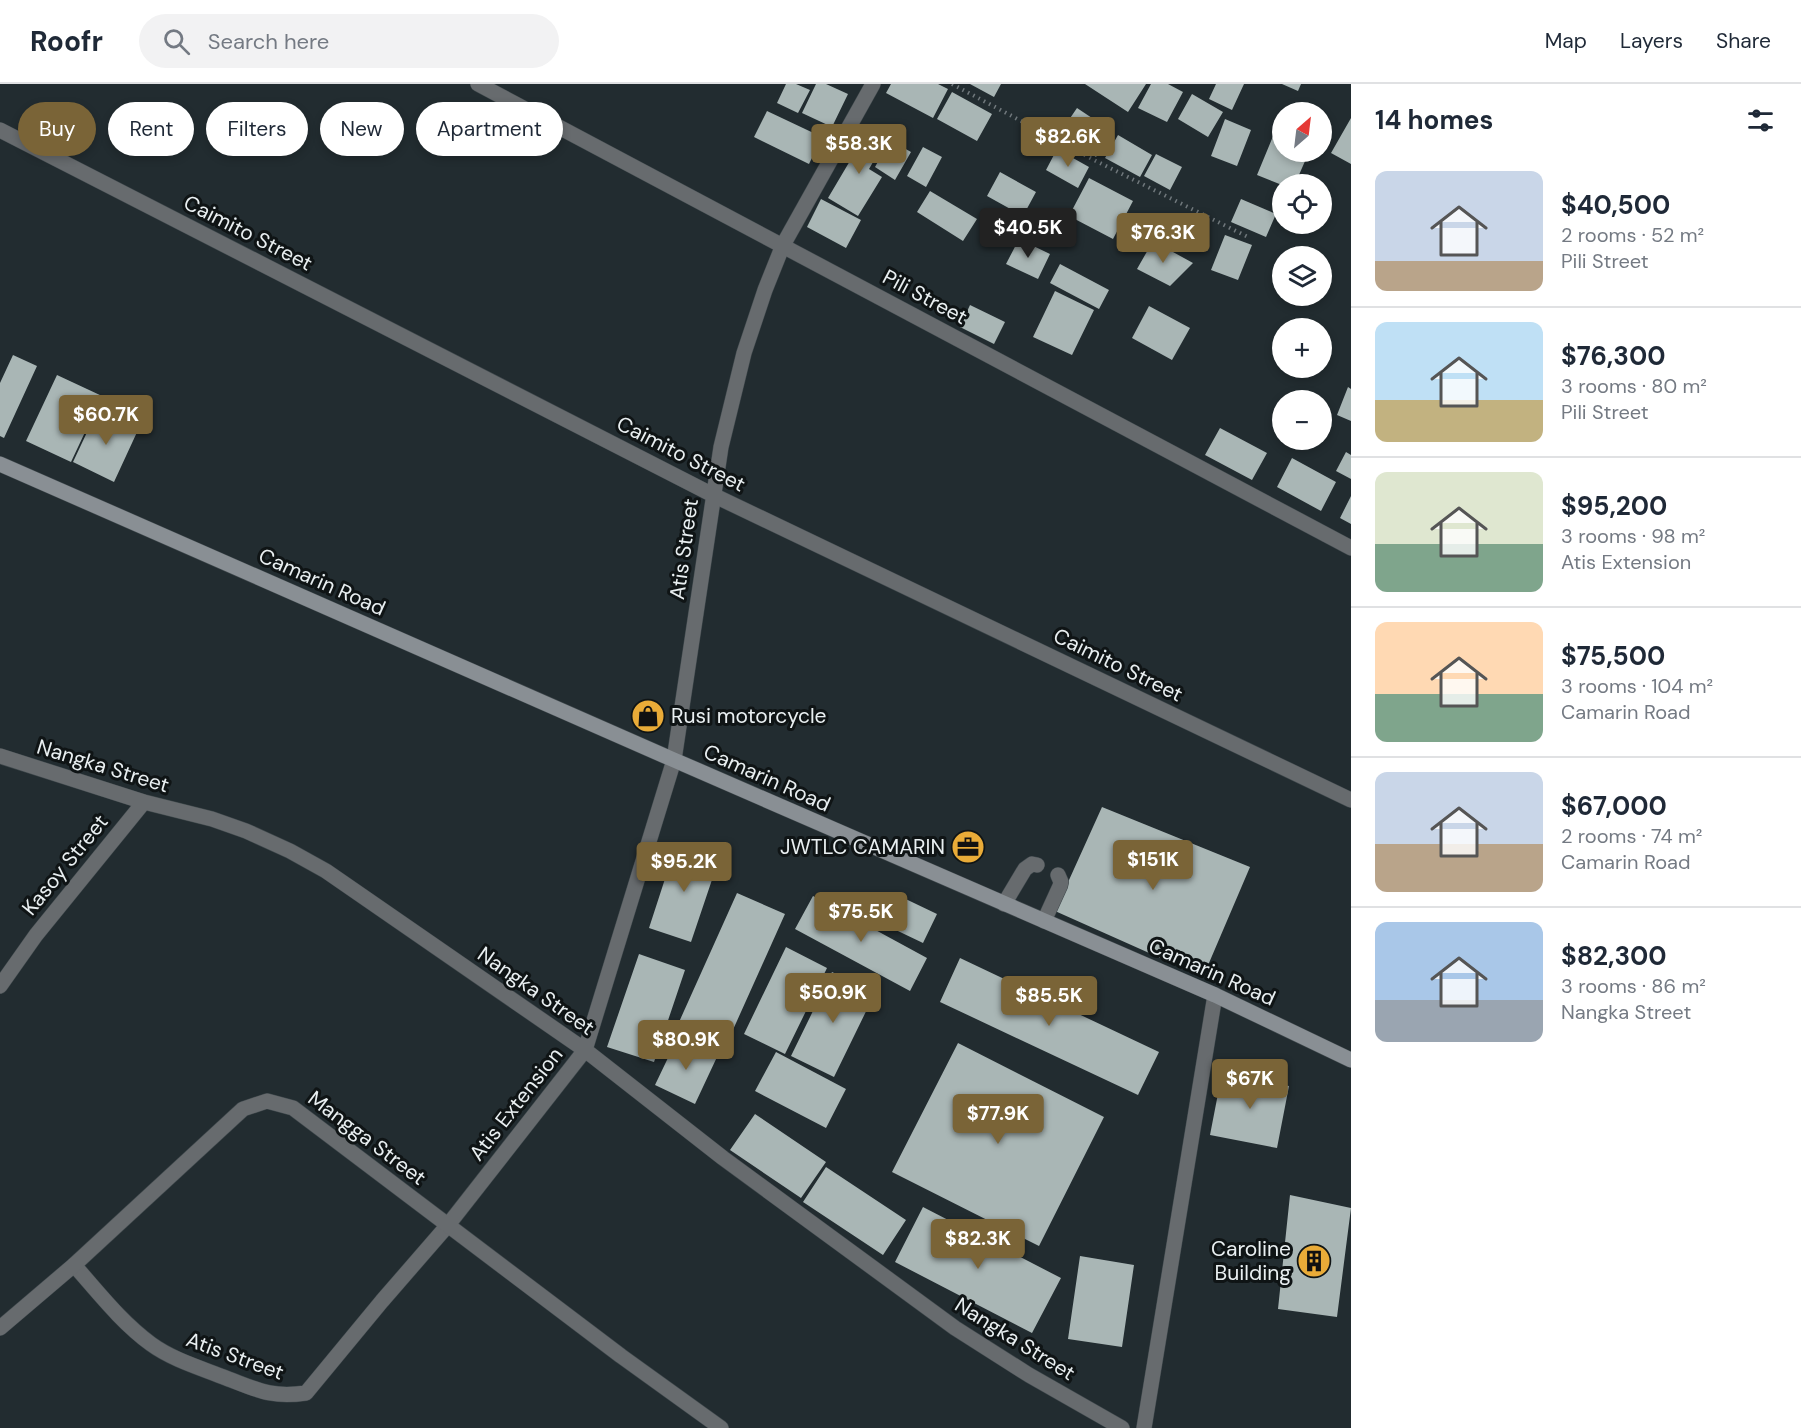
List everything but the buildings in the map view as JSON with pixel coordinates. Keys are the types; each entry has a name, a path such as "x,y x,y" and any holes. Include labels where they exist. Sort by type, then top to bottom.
{"main road":[{"name":"Camarin Road","path":"0,464 1215,995 1351,1060"}],"street":[{"name":"Pili Street","path":"478,84 1351,548"},
{"name":"Atis Street","path":"674,760 721,447 744,353 783,245 873,84"},
{"name":"Caimito Street","path":"0,130 713,495 1351,800"},
{"name":"Nangka Street","path":"0,756 144,802 224,823 290,850 326,871 585,1050 723,1158 955,1328 1029,1375 1122,1428"},
{"name":"Atis Extension","path":"448,1225 585,1050 674,760"},
{"name":"Kasoy Street","path":"0,986 36,935 144,802"},
{"path":"1004,904 1025,868 1032,864 1037,865"},
{"path":"1044,921 1060,886 1058,875"},
{"path":"1144,1428 1215,995"},
{"name":"Mangga Street","path":"0,1328 74,1265 243,1108 267,1101 293,1108 612,1349 721,1428"},
{"name":"Atis Street","path":"74,1265 119,1317 152,1344 177,1359 254,1389 286,1396 306,1393 448,1225"}],"path":[{"path":"952,84 1096,161 1248,237"}],"place":[{"name":"Rusi motorcycle","path":"648,716"},
{"name":"JWTLC CAMARIN","path":"968,847"},
{"name":"Caroline Building","path":"1314,1261"}]}
